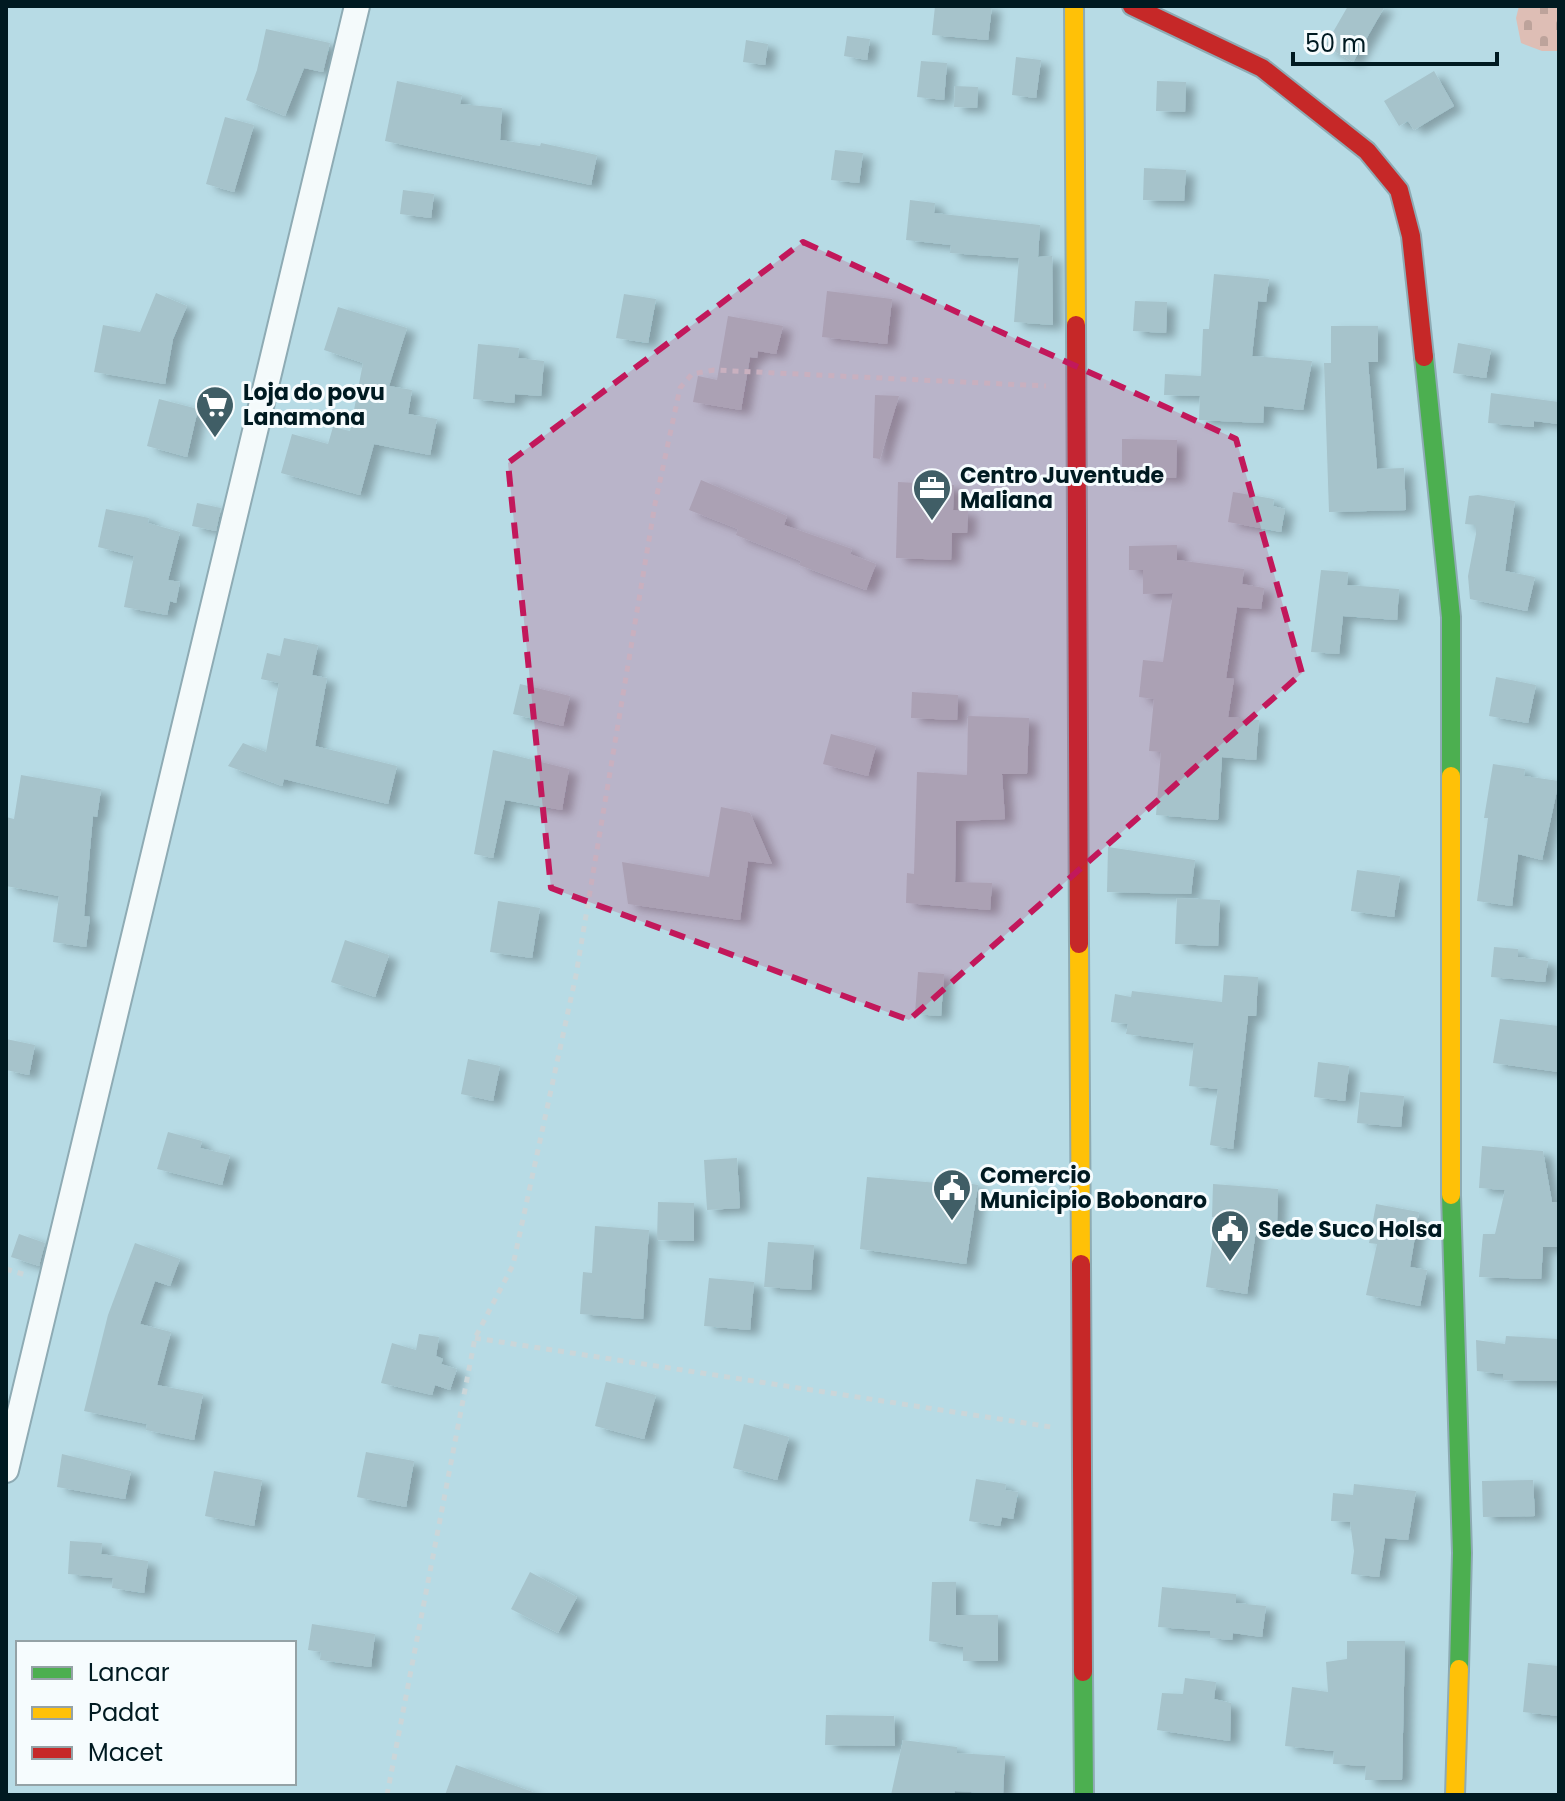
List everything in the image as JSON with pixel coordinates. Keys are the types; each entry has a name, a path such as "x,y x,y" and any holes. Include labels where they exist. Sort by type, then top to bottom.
{"street":[{"path":"6,1470 357,6"},
{"path":"1074,6 1084,1795"},
{"path":"1132,6 1262,68 1367,151 1399,190 1411,236 1451,617 1451,1235 1462,1553 1455,1795"}],"path":[{"path":"387,1795 475,1338 513,1265 572,990 655,504 680,388 692,374 714,370 1075,387"},
{"path":"475,1338 1084,1432"}],"highlighted area":[{"path":"803,242 1236,439 1302,673 909,1020 551,888 508,463"}],"green space":[{"path":"1519,6 1559,6 1559,51 1542,51 1521,43 1516,18"}],"building":[{"path":"935,6 992,6 988,40 932,35"},
{"path":"1348,6 1385,6 1353,62 1325,46"},
{"path":"266,29 330,43 323,72 304,68 285,116 246,100 257,70"},
{"path":"847,36 870,39 867,60 844,56"},
{"path":"746,40 768,44 765,65 743,62"},
{"path":"1016,57 1041,60 1036,98 1012,95"},
{"path":"921,61 947,63 944,100 917,97"},
{"path":"1434,71 1454,106 1414,130 1408,121 1399,126 1384,101"},
{"path":"397,81 462,95 460,104 502,108 500,140 540,146 541,143 597,155 591,185 385,141"},
{"path":"1157,81 1186,82 1185,112 1156,111"},
{"path":"955,86 978,87 977,108 954,107"},
{"path":"225,117 254,125 234,192 206,184"},
{"path":"835,150 863,153 859,183 831,180"},
{"path":"1144,168 1186,170 1184,201 1143,200"},
{"path":"403,190 434,194 431,218 400,214"},
{"path":"910,200 935,203 934,213 1040,225 1038,257 1052,256 1053,325 1014,322 1019,258 950,253 951,245 906,240"},
{"path":"1214,274 1269,279 1266,302 1258,301 1252,356 1312,361 1303,410 1264,406 1263,423 1199,420 1200,396 1164,395 1165,374 1201,376 1203,329 1209,329"},
{"path":"827,291 892,299 887,344 822,337"},
{"path":"156,293 187,306 173,339 165,384 94,372 103,325 140,332"},
{"path":"624,294 656,299 648,343 616,338"},
{"path":"1135,301 1167,302 1166,333 1133,331"},
{"path":"338,307 407,328 389,386 412,390 408,414 437,419 430,455 374,444 360,495 281,473 292,434 328,444 333,427 350,431 363,363 324,350"},
{"path":"728,316 783,326 776,354 758,351 757,358 750,357 741,410 693,402 698,376 717,380"},
{"path":"1331,326 1378,326 1378,362 1368,362 1377,469 1404,468 1406,510 1329,512 1324,363 1331,363"},
{"path":"1458,343 1491,349 1486,378 1453,373"},
{"path":"478,344 519,348 518,358 544,361 541,396 515,394 514,403 473,399"},
{"path":"1491,393 1559,402 1559,424 1534,421 1534,427 1488,423"},
{"path":"875,395 899,396 880,459 873,458"},
{"path":"159,399 198,409 187,457 147,446"},
{"path":"1122,439 1177,440 1176,478 1122,477"},
{"path":"701,480 787,516 784,525 852,549 850,554 876,564 866,590 799,565 801,561 736,535 738,529 689,510"},
{"name":"Centro Juventude Maliana","path":"898,482 954,485 953,510 968,511 967,533 952,533 951,560 896,558"},
{"path":"1233,492 1274,499 1273,506 1285,509 1281,532 1228,522"},
{"path":"1469,496 1515,501 1505,571 1535,577 1527,611 1470,599 1468,576 1476,534 1475,525 1465,524"},
{"path":"197,503 221,508 216,531 192,526"},
{"path":"106,509 149,518 148,523 180,532 168,580 180,582 176,603 170,601 167,615 124,607 134,556 98,547"},
{"path":"1177,545 1177,560 1244,569 1242,584 1264,588 1261,609 1237,607 1226,678 1234,679 1228,717 1259,720 1256,760 1222,757 1218,820 1156,815 1161,752 1149,751 1154,699 1139,697 1143,660 1163,662 1173,593 1143,594 1143,570 1129,570 1129,546"},
{"path":"1321,570 1348,572 1347,585 1399,589 1397,620 1343,616 1339,654 1311,652"},
{"path":"284,638 318,645 312,675 327,678 315,746 397,766 388,804 284,779 282,786 228,766 243,743 266,752 279,683 261,679 267,653 280,656"},
{"path":"1496,677 1536,685 1528,723 1489,716"},
{"path":"520,684 570,696 563,726 513,714"},
{"path":"912,692 958,695 957,720 911,718"},
{"path":"968,716 1029,718 1027,774 1002,774 1005,819 956,821 955,882 992,883 990,910 906,903 907,873 914,874 917,772 967,775"},
{"path":"831,734 876,746 868,776 823,764"},
{"path":"493,750 569,769 562,810 505,800 493,858 474,854"},
{"path":"1493,764 1525,769 1524,776 1559,781 1542,860 1518,854 1512,906 1477,901 1488,818 1484,818"},
{"path":"21,775 101,789 97,817 93,816 84,916 90,917 86,947 53,942 59,896 6,886 6,817 14,819"},
{"path":"721,807 750,813 772,864 748,861 740,920 628,904 622,862 709,877"},
{"path":"1108,847 1195,860 1191,894 1107,892"},
{"path":"1357,870 1400,876 1394,917 1351,911"},
{"path":"1177,898 1220,900 1218,946 1175,944"},
{"path":"498,901 540,908 532,958 490,952"},
{"path":"345,940 389,955 375,997 331,982"},
{"path":"1494,947 1518,949 1518,957 1548,961 1545,982 1491,977"},
{"path":"918,972 944,974 941,1016 915,1014"},
{"path":"1224,975 1258,977 1256,1016 1248,1016 1233,1149 1210,1145 1218,1089 1189,1086 1194,1043 1126,1034 1128,1024 1111,1022 1115,994 1131,997 1132,991 1222,1002"},
{"path":"1500,1019 1559,1026 1559,1072 1493,1063"},
{"path":"6,1039 35,1045 29,1075 6,1070"},
{"path":"468,1059 500,1066 493,1101 461,1094"},
{"path":"1318,1062 1349,1066 1345,1101 1314,1097"},
{"path":"1360,1092 1404,1096 1401,1127 1357,1123"},
{"path":"168,1132 202,1141 200,1148 230,1155 222,1185 157,1169"},
{"path":"1482,1146 1543,1151 1552,1202 1559,1202 1559,1247 1543,1247 1541,1279 1479,1277 1483,1234 1495,1234 1505,1190 1479,1188"},
{"path":"737,1158 740,1208 707,1210 704,1160"},
{"path":"867,1177 938,1183 939,1178 978,1185 966,1264 860,1249"},
{"path":"1213,1184 1278,1189 1277,1223 1257,1223 1247,1294 1206,1287 1216,1217 1212,1217"},
{"path":"658,1202 694,1203 694,1241 657,1240"},
{"path":"1376,1204 1419,1212 1410,1267 1427,1270 1420,1306 1366,1295 1377,1244 1369,1243"},
{"path":"595,1226 649,1230 643,1319 580,1314 583,1272 592,1273"},
{"path":"19,1234 45,1243 39,1266 11,1257"},
{"path":"768,1242 814,1245 811,1290 764,1287"},
{"path":"135,1243 180,1259 170,1286 155,1281 140,1324 171,1332 157,1385 203,1394 194,1440 146,1430 147,1424 84,1411 108,1315"},
{"path":"709,1278 754,1282 750,1330 704,1326"},
{"path":"419,1334 439,1337 436,1356 443,1359 441,1364 457,1369 450,1390 435,1385 432,1395 381,1383 392,1343 416,1350"},
{"path":"1506,1336 1559,1339 1559,1381 1503,1380 1503,1374 1477,1371 1476,1340 1505,1344"},
{"path":"606,1382 656,1395 644,1439 595,1426"},
{"path":"744,1424 789,1437 777,1480 733,1468"},
{"path":"366,1452 414,1461 406,1507 357,1497"},
{"path":"62,1454 131,1471 125,1499 57,1487"},
{"path":"214,1471 262,1480 254,1526 205,1516"},
{"path":"976,1479 1006,1484 1005,1490 1018,1492 1013,1519 1002,1517 1000,1526 969,1521"},
{"path":"1533,1480 1535,1516 1483,1517 1482,1481"},
{"path":"1354,1484 1416,1491 1408,1540 1385,1538 1379,1577 1351,1574 1354,1551 1350,1522 1331,1521 1333,1493 1353,1495"},
{"path":"70,1541 102,1543 101,1554 148,1561 144,1593 112,1588 113,1578 68,1574"},
{"path":"530,1572 577,1597 558,1633 511,1609"},
{"path":"932,1582 956,1582 956,1615 998,1615 998,1661 963,1661 963,1647 929,1641"},
{"path":"1162,1587 1236,1594 1236,1603 1266,1606 1262,1637 1233,1633 1232,1640 1210,1638 1210,1631 1158,1627"},
{"path":"312,1624 375,1634 371,1667 320,1660 321,1652 308,1650"},
{"path":"1347,1641 1405,1641 1402,1780 1365,1780 1366,1766 1333,1764 1334,1751 1285,1746 1292,1687 1328,1692 1326,1662 1347,1659"},
{"path":"1528,1663 1559,1666 1559,1716 1523,1712"},
{"path":"1185,1678 1216,1682 1214,1699 1231,1703 1230,1741 1157,1730 1162,1693 1183,1694"},
{"path":"826,1715 894,1716 895,1746 825,1745"},
{"path":"903,1740 957,1747 957,1753 1005,1756 1003,1794 955,1791 954,1795 891,1795"},
{"path":"456,1765 533,1792 532,1795 445,1795"}],"traffic: fast":[{"path":"1424,357 1451,617 1451,776"},
{"path":"1451,1195 1462,1553 1459,1669"},
{"path":"1083,1672 1084,1795"}],"traffic: slow":[{"path":"1074,6 1076,325"},
{"path":"1451,776 1451,1195"},
{"path":"1079,944 1081,1264"},
{"path":"1455,1795 1459,1669"}],"traffic: jam":[{"path":"1132,6 1262,68 1367,151 1399,190 1411,236 1424,357"},
{"path":"1076,325 1079,944"},
{"path":"1081,1264 1083,1672"}],"place":[{"name":"Loja do povu Lanamona","path":"215,439"},
{"name":"Centro Juventude Maliana","path":"932,522"},
{"name":"Comercio Municipio Bobonaro","path":"952,1222"},
{"name":"Sede Suco Holsa","path":"1230,1263"}]}
